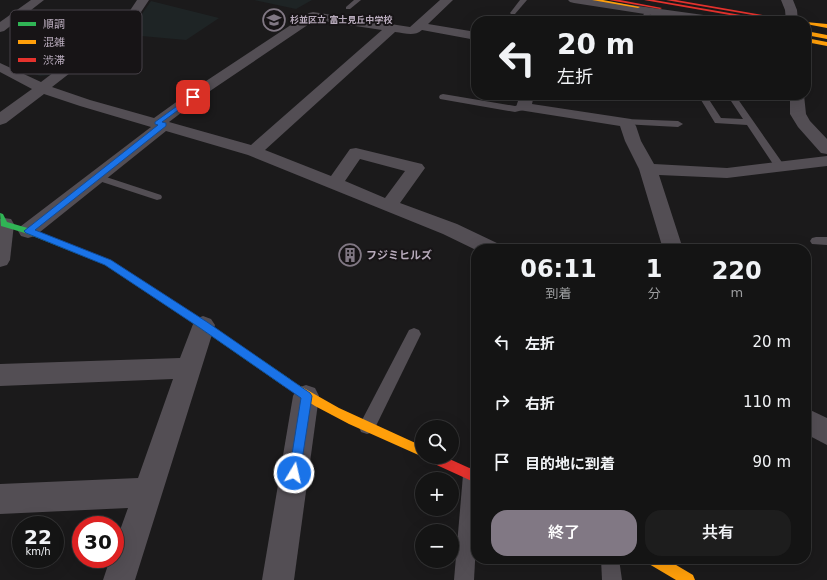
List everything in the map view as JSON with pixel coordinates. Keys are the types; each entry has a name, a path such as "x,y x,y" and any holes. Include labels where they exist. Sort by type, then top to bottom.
{"main road":[{"path":"594,0 689,16"},
{"path":"611,0 705,16"},
{"path":"646,0 743,16"},
{"path":"668,0 768,16"},
{"path":"811,24 827,26"},
{"path":"811,28 827,30"},
{"path":"811,34 827,38"},
{"path":"811,36 827,38"},
{"path":"811,41 827,44"},
{"path":"2,220 108,263 203,325 306,396 367,427 415,449"},
{"path":"447,464 471,475"},
{"path":"662,564 688,580"}],"street":[{"path":"24,10 38,0"},
{"path":"136,10 143,0"},
{"path":"28,231 97,177 205,88 313,16 413,31 421,26 447,0"},
{"path":"574,0 641,16"},
{"path":"689,0 772,16"},
{"path":"787,0 792,16"},
{"path":"0,28 10,21"},
{"path":"421,26 471,35"},
{"path":"254,151 392,28"},
{"path":"0,66 10,71"},
{"path":"15,74 42,88 85,103 254,151 450,229 482,244"},
{"path":"0,120 60,74"},
{"path":"797,100 798,114 804,124 827,149"},
{"path":"526,101 625,122 648,169 671,244"},
{"path":"335,183 356,153 416,168 389,206"},
{"path":"648,169 727,173 827,162"},
{"path":"0,260 2,220"},
{"path":"119,580 203,325"},
{"path":"0,375 189,368"},
{"path":"278,580 306,396"},
{"path":"811,423 827,432"},
{"path":"0,499 148,492"}],"lane":[{"path":"348,8 358,0"},
{"path":"513,13 524,0"},
{"path":"443,97 515,109 526,101"},
{"path":"705,100 718,121 749,122"},
{"path":"734,100 781,168"},
{"path":"658,114 662,123"},
{"path":"625,122 678,124"},
{"path":"97,177 157,197"},
{"path":"367,427 414,334"},
{"path":"464,580 471,507"},
{"path":"610,564 612,580"}],"shaded area":[{"path":"254,0 312,0 296,9"},
{"path":"151,1 219,18 186,40 142,36 142,14"},
{"path":"35,74 51,74 50,75 40,76"}],"traffic: fast":[{"path":"0,216 4,224 28,231 108,263 203,325 286,382"}],"traffic: slow":[{"path":"594,0 638,7"},
{"path":"811,24 827,26"},
{"path":"811,34 827,37"},
{"path":"811,41 827,44"},
{"path":"286,382 335,411 415,449"},
{"path":"662,564 688,580"}],"traffic: jam":[{"path":"611,0 660,8"},
{"path":"646,0 743,16"},
{"path":"668,0 766,16"},
{"path":"447,464 471,475"}],"place":[{"name":"杉並区立 富士見丘中学校","path":"274,20"},
{"name":"フジミヒルズ","path":"350,255"}],"route":[{"path":"193,97 157,123 163,125 28,231 108,263 203,325 306,396 294,473"}]}
